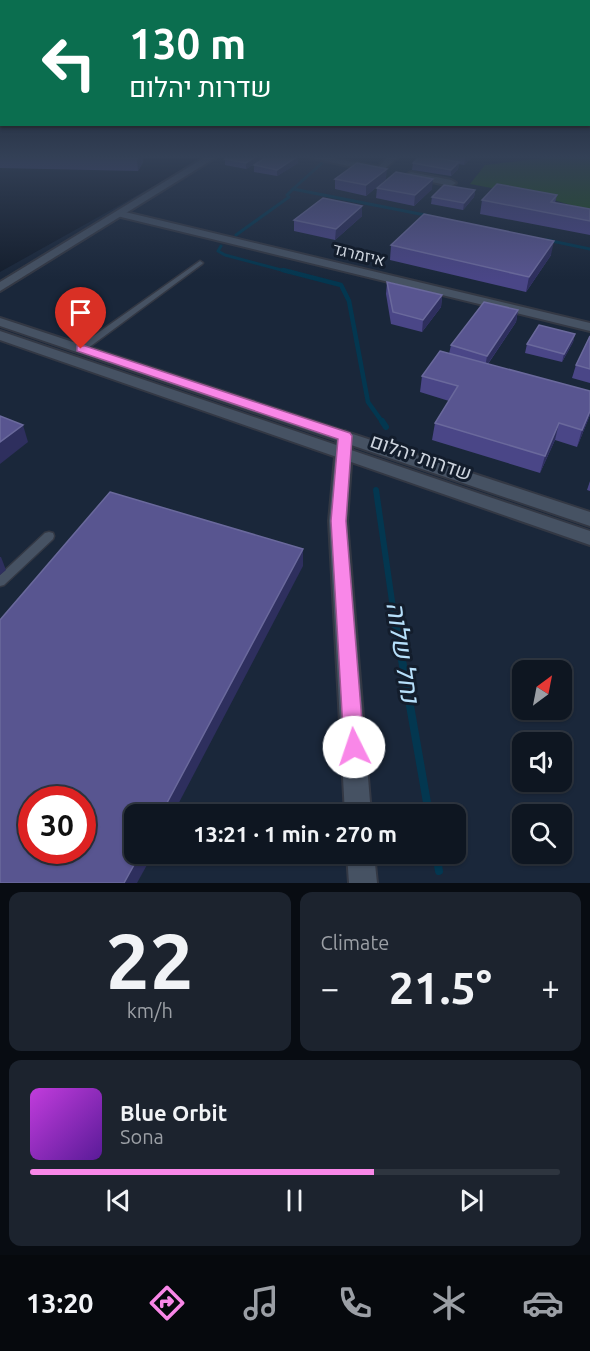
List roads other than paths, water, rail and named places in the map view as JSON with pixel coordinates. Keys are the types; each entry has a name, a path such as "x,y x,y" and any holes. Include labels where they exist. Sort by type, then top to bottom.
{"street":[{"path":"0,287 147,197"},
{"name":"איזמרגד","path":"121,213 590,327"},
{"name":"שדרות יהלום","path":"0,322 344,444 590,538"},
{"name":"שדרות יהלום","path":"0,335 590,519"},
{"path":"344,444 338,521 357,804"},
{"path":"362,864 363,883"}],"lane":[{"path":"81,349 200,263"},
{"path":"0,582 49,536"}],"waterway":[{"name":"נחל שלוה","path":"236,235 289,197"},
{"path":"335,197 430,216"},
{"path":"547,240 590,249"},
{"name":"נחל שלוה","path":"221,246 218,251 225,255 289,272"},
{"name":"נחל שלוה","path":"283,270 341,285 349,301 368,402 383,423"},
{"name":"נחל שלוה","path":"382,421 386,427"},
{"name":"נחל שלוה","path":"376,490 395,622"},
{"name":"נחל שלוה","path":"395,620 427,804"},
{"name":"נחל שלוה","path":"438,864 439,871"}]}
